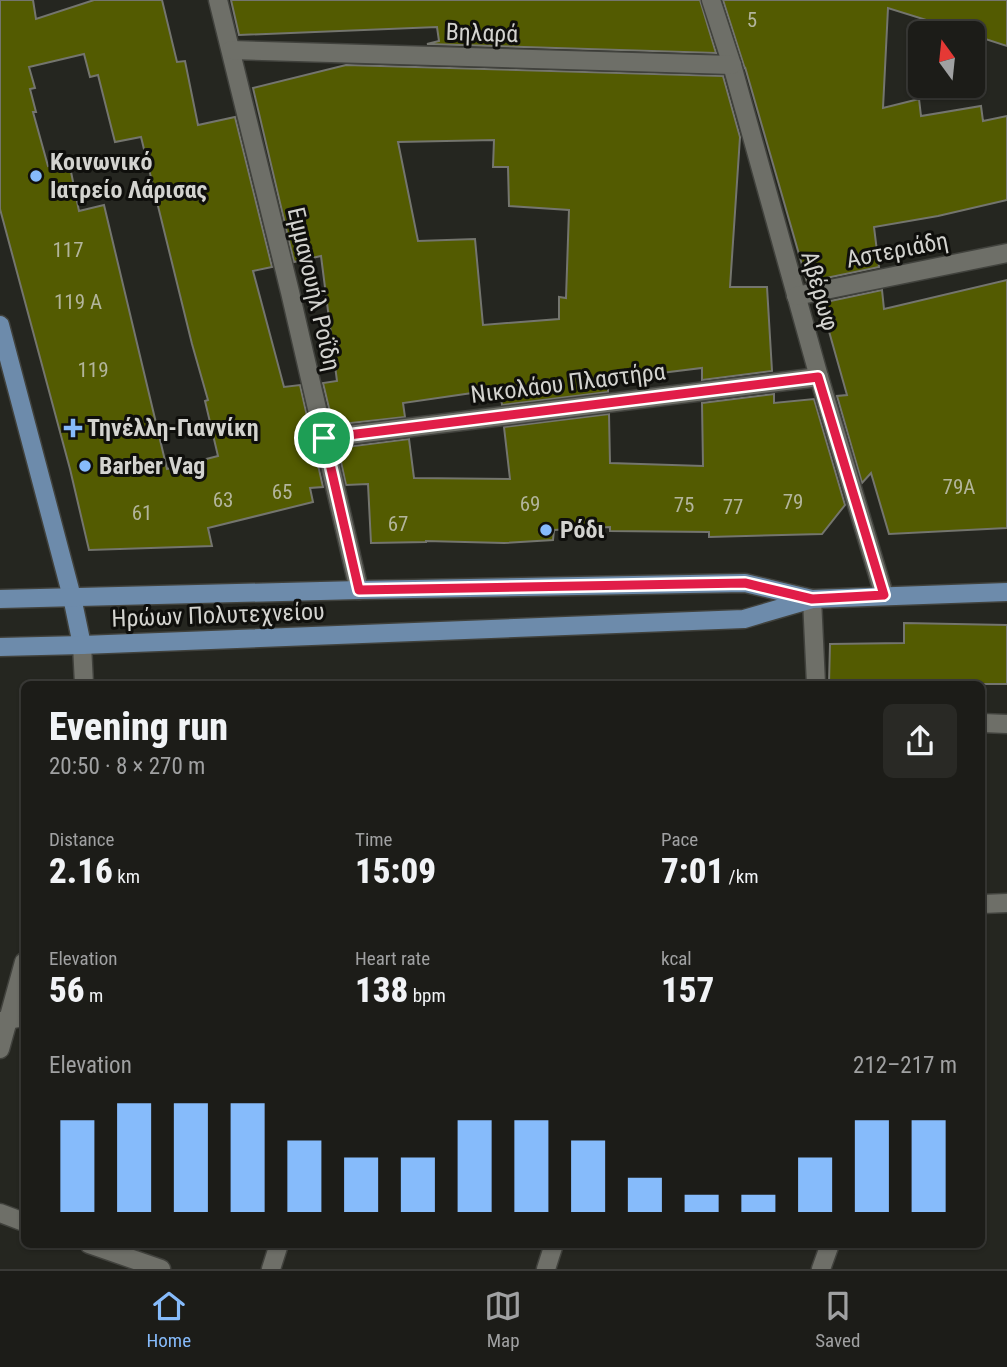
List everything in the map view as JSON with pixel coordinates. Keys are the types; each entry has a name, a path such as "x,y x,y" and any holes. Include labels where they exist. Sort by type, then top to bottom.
{"main road":[{"path":"0,328 72,597 82,645"},
{"name":"Ηρώων Πολυτεχνείου","path":"0,599 745,583 812,599"},
{"name":"Ηρώων Πολυτεχνείου","path":"0,647 744,619 812,599 1007,592"}],"street":[{"name":"Εμμανουήλ Ροΐδη","path":"218,0 359,590"},
{"name":"Αβέρωφ","path":"711,0 732,65 818,377 884,595"},
{"name":"Βηλαρά","path":"231,50 732,65"},
{"name":"Αστεριάδη","path":"796,296 1007,253"},
{"name":"Νικολάου Πλαστήρα","path":"324,438 818,377"},
{"path":"812,599 816,681"},
{"path":"82,645 84,681"},
{"path":"985,723 1007,724"},
{"path":"985,904 1007,903"},
{"path":"0,1049 11,1019 21,975"},
{"path":"0,1213 21,1221"},
{"path":"101,1248 161,1269"},
{"path":"271,1269 278,1248"},
{"path":"546,1269 553,1248"},
{"path":"821,1269 829,1248"}],"building":[{"path":"0,0 33,0 36,19 94,0 162,0 177,62 185,61 198,125 235,117 272,267 253,271 284,387 300,385 323,487 310,488 313,502 208,528 212,546 89,550 0,209","holes":["84,54 90,77 98,75 115,142 141,137 208,400 205,401 218,456 167,469 104,205 79,211 69,162 48,166 33,112 36,112 30,89 35,88 29,67"]},
{"path":"231,0 700,0 716,53 427,44 439,41 437,27 239,35"},
{"path":"723,0 1007,0 1007,46 985,39 985,21 930,21 888,8 883,108 919,99 921,116 981,106 983,121 1007,116 1007,200 874,227 879,267 807,282"},
{"path":"346,65 723,76 740,137 730,287 767,287 772,371 702,380 702,368 661,373 608,380 608,392 502,405 500,389 403,403 405,417 333,425 323,383 337,381 321,256 294,262 253,88","holes":["494,140 493,167 508,167 509,206 569,210 566,298 559,297 559,319 483,325 475,239 418,241 398,142"]},
{"path":"1007,280 1007,528 889,534 871,473 862,483 837,396 847,395 821,303 882,290 884,309"},
{"path":"774,394 774,403 814,399 845,505 822,534 709,537 709,532 610,531 610,527 554,530 553,540 504,543 371,543 368,484 346,485 338,448 409,439 414,478 510,479 504,427 609,414 610,463 703,466 702,403"},
{"path":"904,623 1007,625 1007,684 985,684 985,681 829,681 830,644 904,643"}],"place":[{"name":"Κοινωνικό Ιατρείο Λάρισας","path":"36,176"},
{"name":"Τηνέλλη-Γιαννίκη","path":"73,428"},
{"name":"Barber Vag","path":"85,466"},
{"name":"Ρόδι","path":"546,530"}],"route":[{"path":"818,377 884,595 812,599 745,583 359,590 324,438 818,377"}]}
